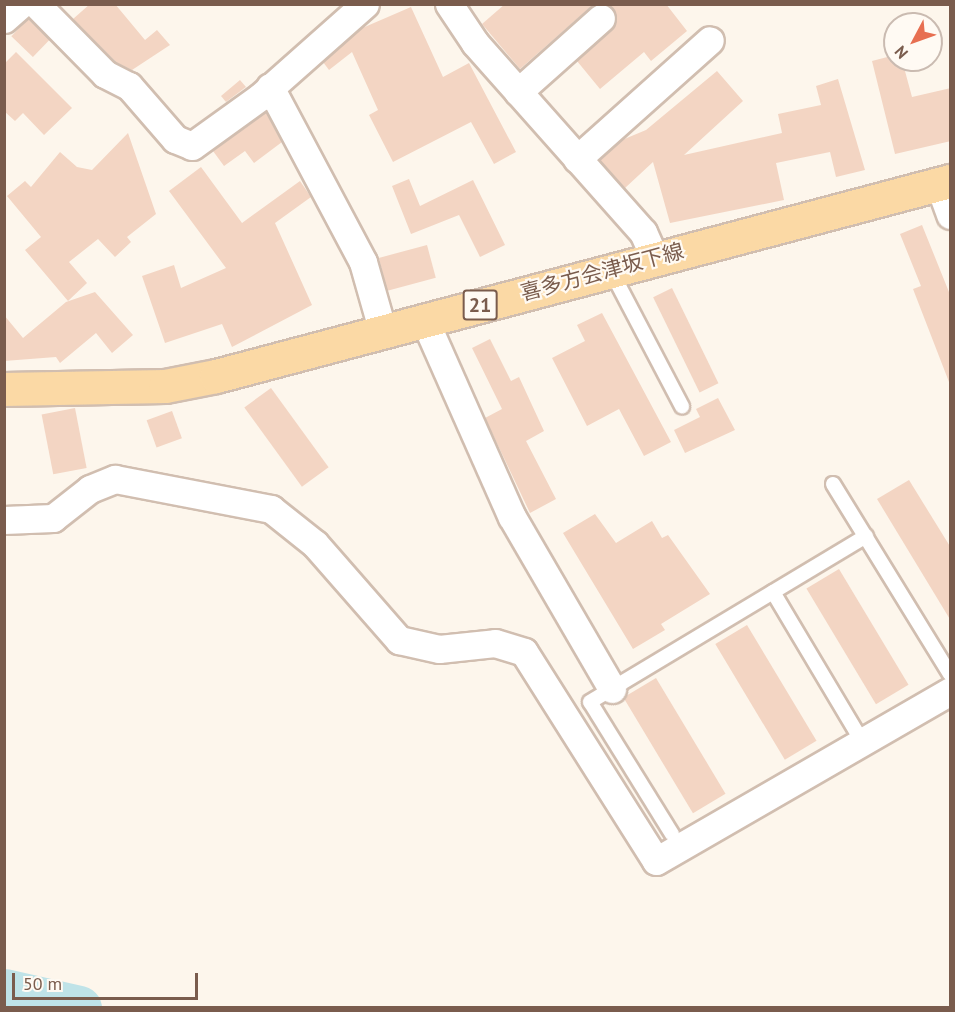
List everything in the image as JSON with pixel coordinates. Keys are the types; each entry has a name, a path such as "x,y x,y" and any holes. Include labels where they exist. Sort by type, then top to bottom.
{"main road":[{"name":"喜多方会津坂下線","path":"4,389 165,386 383,332 654,257 945,183"}],"street":[{"path":"4,19 21,4"},
{"path":"36,4 105,74 129,86 183,145 202,142 270,87 365,4"},
{"path":"449,4 518,92 643,232 654,257"},
{"path":"518,92 601,18"},
{"path":"576,159 710,40"},
{"path":"270,87 363,262 383,332"},
{"path":"945,183 951,215"},
{"path":"425,321 512,517 612,688"},
{"path":"4,520 53,518 90,489 115,479 272,509 315,544 399,640 439,649 495,643 524,652 656,861 951,692"}],"lane":[{"path":"610,269 682,406"},
{"path":"833,484 951,674"},
{"path":"672,834 590,702 867,536"},
{"path":"773,592 863,743"}],"building":[{"path":"90,4 115,4 145,40 157,30 170,45 132,70 117,63 73,19"},
{"path":"505,4 594,4 520,69 482,24"},
{"path":"608,4 666,4 687,31 651,61 644,52 600,89 577,61 616,23"},
{"path":"411,7 443,77 469,63 516,152 494,164 471,122 393,162 369,115 378,110 352,52 329,70 323,62 360,29"},
{"path":"28,19 50,40 33,57 11,36"},
{"path":"16,52 72,108 44,135 23,113 15,121 4,111 4,64"},
{"path":"883,58 883,72 905,72 912,97 951,88 951,141 895,154 872,61"},
{"path":"717,71 743,101 684,155 782,133 778,114 821,105 816,86 838,79 865,170 836,177 830,152 776,163 784,200 670,223 653,162 625,188 600,160 622,140 646,130"},
{"path":"240,80 246,87 226,102 221,96"},
{"path":"266,112 282,142 254,163 245,151 224,166 213,151"},
{"path":"128,133 156,214 127,237 131,242 115,257 98,239 69,262 87,283 68,301 25,250 41,237 7,196 25,181 31,187 60,152 77,167 92,170"},
{"path":"201,167 242,223 300,181 311,197 275,223 312,305 232,347 222,324 165,343 142,276 174,265 181,288 226,268 169,191"},
{"path":"409,179 420,206 473,180 505,245 480,257 459,215 411,234 392,186"},
{"path":"922,225 951,297 949,382 913,289 921,286 900,234"},
{"path":"427,245 436,278 388,291 379,258"},
{"path":"672,288 718,383 700,392 653,297"},
{"path":"95,292 133,335 112,353 96,333 60,363 56,357 4,361 4,315 23,338 66,302"},
{"path":"602,313 671,442 644,456 619,409 587,426 552,358 585,341 577,325"},
{"path":"490,339 511,381 519,377 544,431 526,441 556,499 530,513 485,418 502,409 472,348"},
{"path":"271,388 329,467 302,487 244,407"},
{"path":"718,398 735,430 685,453 674,430 700,417 696,409"},
{"path":"75,408 87,468 53,474 42,414"},
{"path":"172,411 182,438 157,447 147,420"},
{"path":"909,480 951,548 951,621 877,499"},
{"path":"595,514 616,543 652,521 662,538 668,535 710,594 661,624 665,630 633,649 563,533"},
{"path":"839,569 909,685 876,704 806,589"},
{"path":"747,625 817,741 785,760 715,644"},
{"path":"656,678 726,794 693,813 623,698"}],"waterway":[{"path":"4,991 79,1008"}]}
